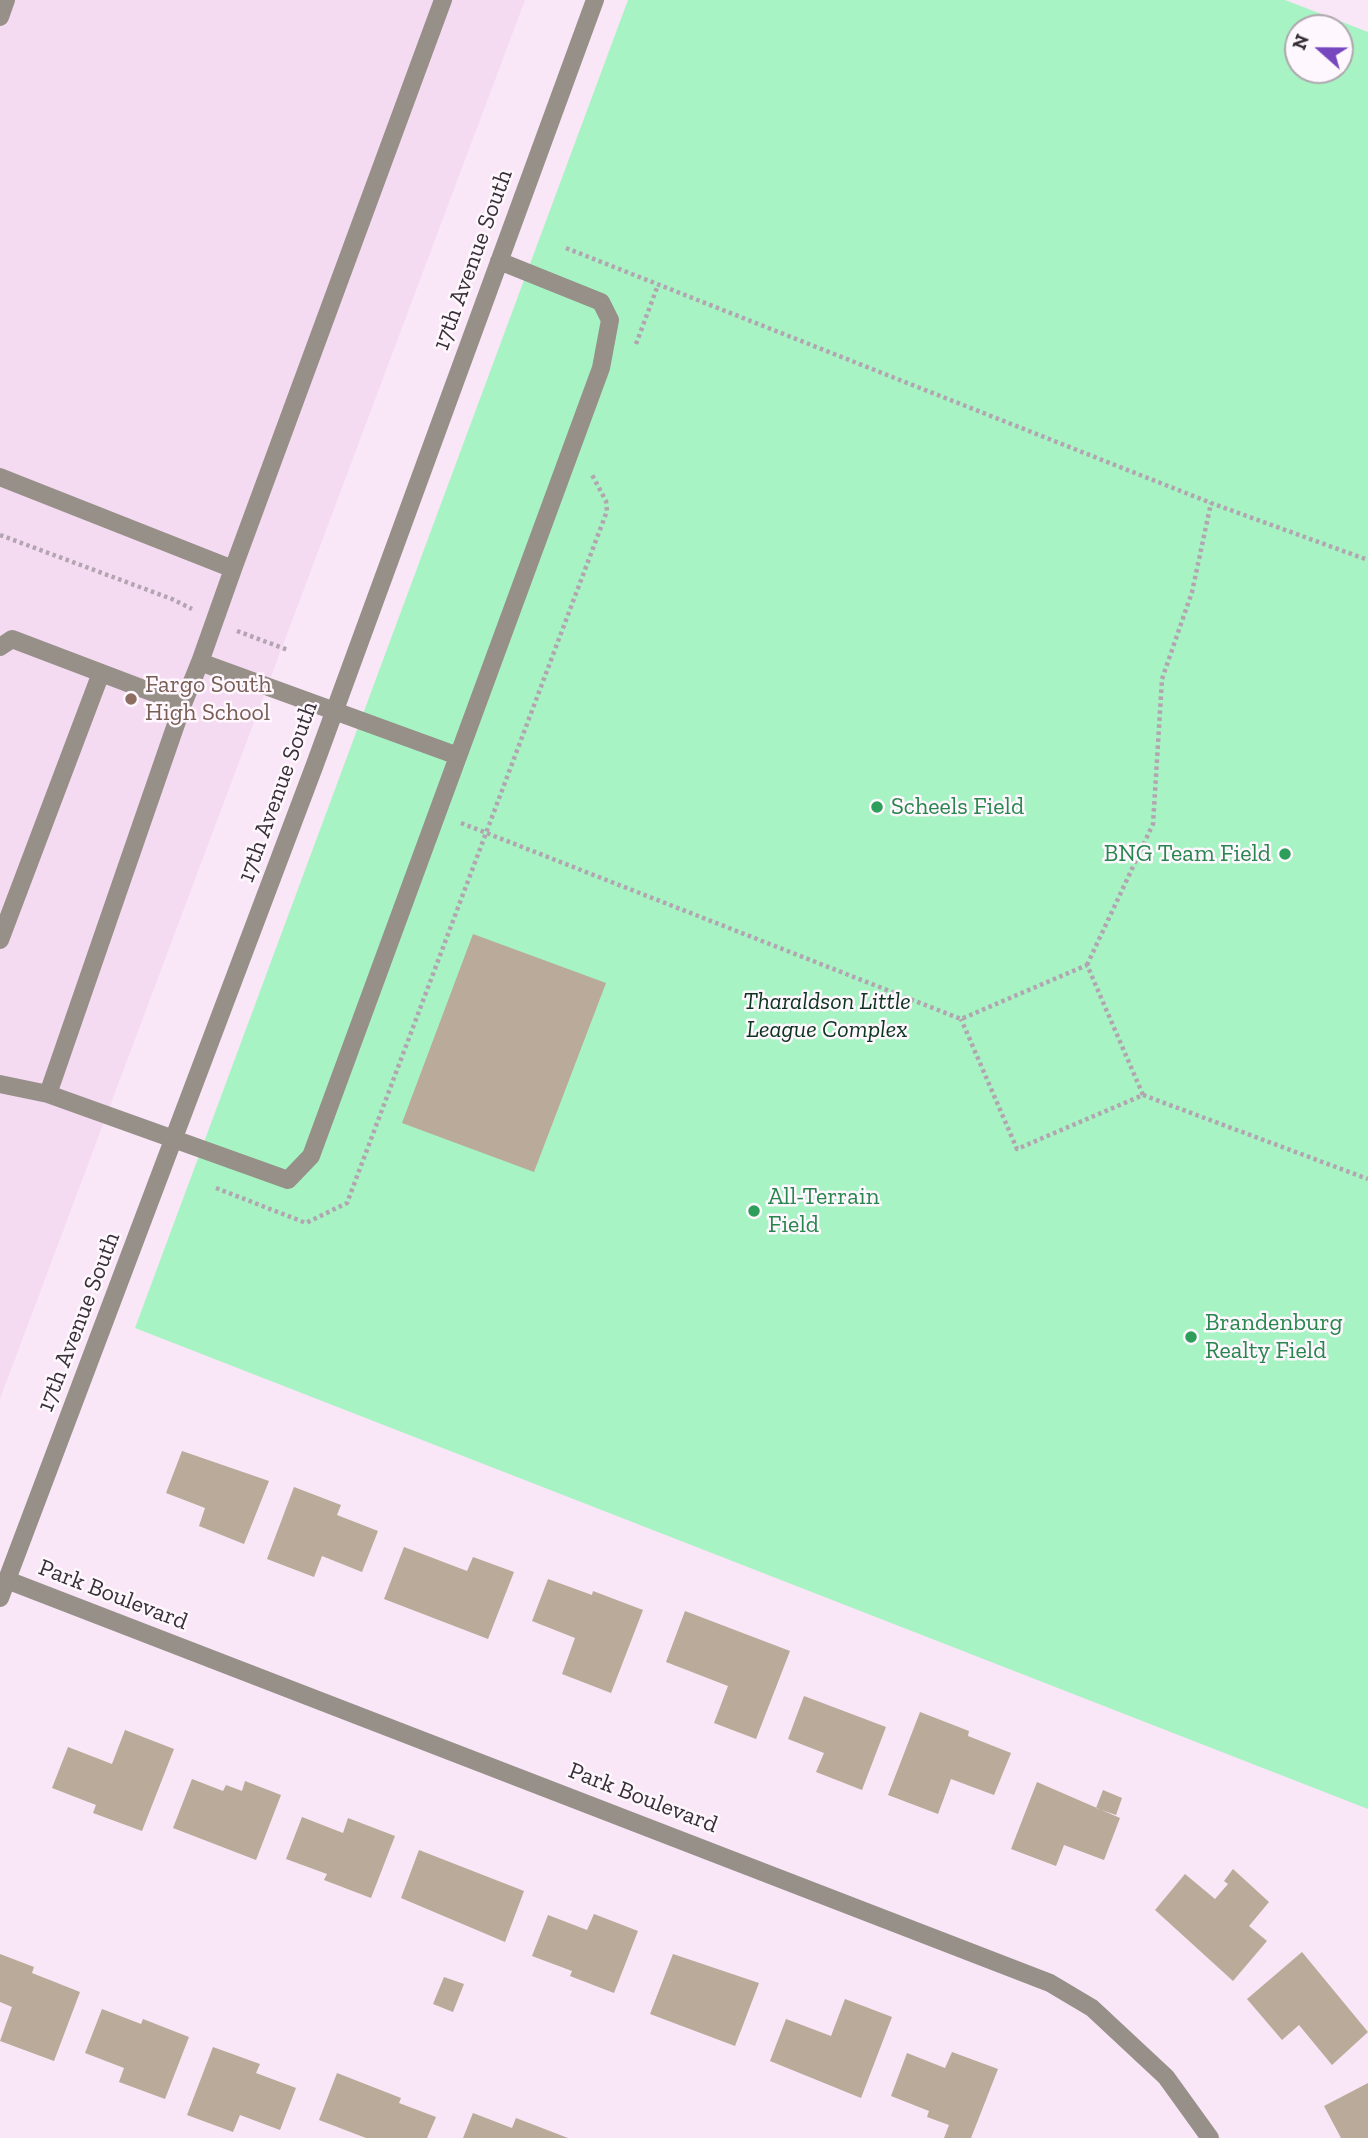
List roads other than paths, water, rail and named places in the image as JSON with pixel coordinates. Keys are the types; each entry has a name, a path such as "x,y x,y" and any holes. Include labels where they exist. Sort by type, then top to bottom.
{"street":[{"path":"0,17 6,0"},
{"path":"48,1094 183,704 443,0"},
{"name":"17th Avenue South","path":"0,1598 335,711 595,0"},
{"path":"0,1084 48,1094 288,1180 311,1156 601,368 610,320 601,302 499,261"},
{"path":"0,477 233,569"},
{"path":"0,647 12,639 183,704"},
{"path":"200,662 458,756"},
{"path":"0,940 101,673"},
{"name":"Park Boulevard","path":"7,1580 1050,1983 1092,2008 1166,2077 1210,2138"}],"place":[{"name":"Fargo South High School","path":"131,699"},
{"name":"Scheels Field","path":"877,807"},
{"name":"BNG Team Field","path":"1285,854"},
{"name":"All-Terrain Field","path":"754,1211"},
{"name":"Brandenburg Realty Field","path":"1191,1337"}],"park label":[{"name":"Tharaldson Little League Complex","path":"827,1016"}]}
